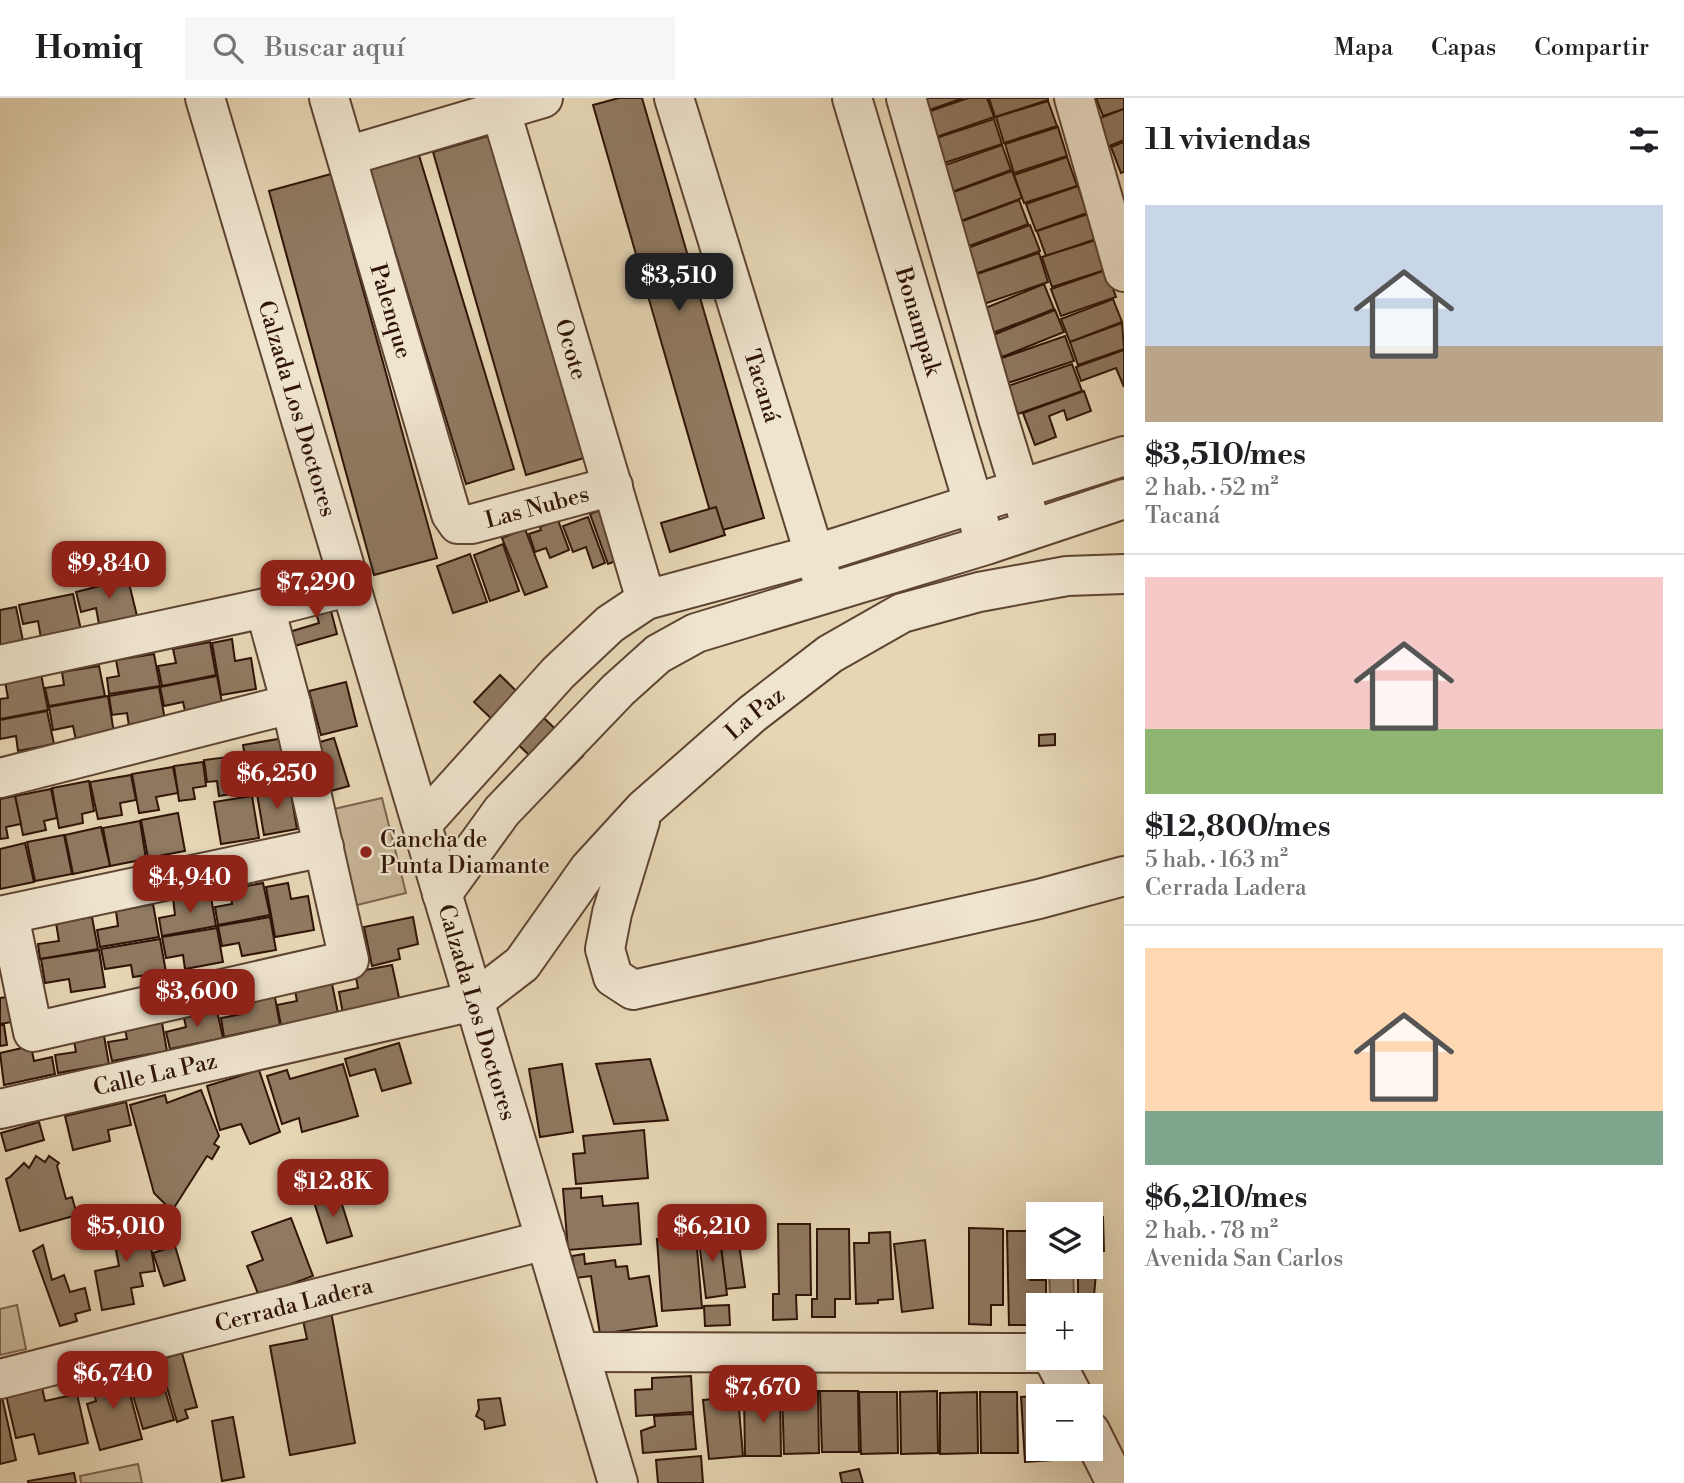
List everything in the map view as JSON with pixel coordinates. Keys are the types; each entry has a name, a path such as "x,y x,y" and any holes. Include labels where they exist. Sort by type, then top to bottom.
{"street":[{"name":"Calzada Los Doctores","path":"205,98 618,1483"},
{"name":"Palenque","path":"329,98 451,514 458,524"},
{"path":"347,156 499,104 543,98"},
{"name":"Tacaná","path":"674,98 827,594"},
{"name":"Bonampak","path":"852,98 986,544"},
{"name":"Bonampak","path":"906,98 1032,529"},
{"path":"1074,98 1124,272"},
{"name":"Ocote","path":"499,104 646,600"},
{"path":"422,824 558,673 610,625 646,600 813,555 974,506 1124,456"},
{"name":"Las Nubes","path":"458,524 472,524 613,486"},
{"path":"442,894 502,811 603,705 658,654 696,633 1124,499"},
{"name":"La Paz","path":"474,1001 522,964 589,869 644,808 752,714 830,654 902,613 979,592 1067,576 1124,574"},
{"path":"0,665 265,608 351,586"},
{"path":"265,608 291,704 324,847 349,960 33,1032 5,916 324,847"},
{"path":"558,673 603,705"},
{"path":"0,778 291,704"},
{"path":"467,772 502,811"},
{"path":"644,808 611,913 605,949 613,977 633,990 1039,899 1124,876"},
{"name":"Calle La Paz","path":"0,1109 474,1001"},
{"name":"Cerrada Ladera","path":"0,1379 546,1240"},
{"path":"579,1352 1026,1353"},
{"path":"1103,1457 1116,1483"}],"shaded area":[{"name":"Cancha de Punta Diamante","path":"382,798 406,893 349,907 325,811"},
{"path":"1049,1279 1073,1279 1074,1293 1050,1293"},
{"path":"17,1305 26,1349 0,1355 0,1309"},
{"path":"138,1464 142,1483 81,1483 80,1476"}],"building":[{"path":"619,98 642,98 764,518 716,532 593,105"},
{"path":"918,98 963,98 924,112"},
{"path":"968,98 987,98 994,117 931,139 922,114"},
{"path":"989,98 1048,98 1048,100 995,117"},
{"path":"1096,98 1124,98 1124,109 1103,116"},
{"path":"1048,101 1057,126 1004,143 996,117"},
{"path":"1124,109 1124,140 1107,147 1097,119"},
{"path":"994,119 1002,144 938,165 930,140"},
{"path":"1058,127 1067,156 1014,173 1005,144"},
{"path":"491,135 584,458 526,475 433,152"},
{"path":"1124,142 1124,172 1121,173 1111,147"},
{"path":"1002,145 1011,170 949,193 940,167"},
{"path":"418,152 514,469 466,484 369,167"},
{"path":"1067,157 1077,186 1024,203 1014,175"},
{"path":"1012,171 1022,198 958,222 948,194"},
{"path":"331,174 437,558 374,575 269,191"},
{"path":"1078,186 1087,213 1036,231 1026,204"},
{"path":"1019,200 1028,224 969,246 960,222"},
{"path":"1088,214 1096,239 1046,256 1037,231"},
{"path":"1030,225 1040,251 975,274 965,249"},
{"path":"1096,240 1105,270 1052,287 1042,257"},
{"path":"1039,253 1048,282 981,305 971,276"},
{"path":"1106,270 1116,297 1061,316 1051,289"},
{"path":"1044,284 1054,309 993,333 983,309"},
{"path":"1113,299 1122,322 1070,342 1061,319"},
{"path":"1055,310 1064,332 1002,357 993,335"},
{"path":"1122,323 1124,349 1078,365 1070,342"},
{"path":"1065,336 1074,361 1008,383 999,359"},
{"path":"1124,350 1124,387 1116,368 1081,381 1076,367"},
{"path":"1072,364 1082,391 1018,414 1008,386"},
{"path":"1084,391 1091,411 1067,420 1064,410 1049,416 1056,437 1035,445 1023,413"},
{"path":"610,506 623,539 609,544 616,561 608,564 590,514"},
{"path":"716,507 725,535 670,552 661,523"},
{"path":"588,517 605,563 593,568 586,547 573,552 563,526"},
{"path":"558,520 569,550 550,558 546,548 535,552 529,534"},
{"path":"525,529 547,587 525,595 502,538"},
{"path":"503,544 519,591 490,601 474,555"},
{"path":"470,554 487,602 453,613 437,566"},
{"path":"128,579 137,616 99,624 96,608 81,612 76,592"},
{"path":"324,584 337,634 291,647 286,633 319,623 309,588"},
{"path":"73,594 81,630 41,638 38,621 23,624 19,605"},
{"path":"16,607 23,641 0,646 0,610"},
{"path":"232,639 235,661 251,658 256,689 221,695 212,643"},
{"path":"210,642 216,675 162,686 158,666 176,663 173,649"},
{"path":"154,654 160,686 109,694 107,678 119,676 116,660"},
{"path":"99,666 105,696 49,706 45,688 64,685 62,672"},
{"path":"41,674 48,710 0,719 0,699 8,698 5,681"},
{"path":"500,675 583,756 557,782 474,702"},
{"path":"217,676 223,708 186,715 183,702 164,706 160,687"},
{"path":"346,682 357,726 321,735 309,691"},
{"path":"159,687 165,720 129,726 127,713 112,715 109,696"},
{"path":"108,696 114,733 76,740 73,726 53,730 49,707"},
{"path":"47,711 54,744 18,751 16,736 0,739 0,720"},
{"path":"1055,734 1055,745 1039,746 1039,735"},
{"path":"284,738 289,771 266,775 267,783 250,786 243,745"},
{"path":"334,738 349,786 327,792 313,744"},
{"path":"243,755 245,777 235,779 237,793 219,796 217,781 207,782 204,760"},
{"path":"203,762 206,786 193,788 195,799 179,801 174,766"},
{"path":"173,767 178,793 156,797 159,810 139,813 132,774"},
{"path":"131,775 136,800 120,803 122,815 98,819 90,782"},
{"path":"89,781 94,811 82,814 83,823 59,828 52,788"},
{"path":"290,788 297,829 264,835 257,794"},
{"path":"51,789 57,818 44,821 46,830 23,835 15,796"},
{"path":"15,796 21,824 6,827 8,838 0,839 0,799"},
{"path":"252,796 259,838 221,844 214,802"},
{"path":"178,813 185,851 148,858 141,820"},
{"path":"140,821 146,859 110,866 103,828"},
{"path":"101,827 110,866 73,874 65,835"},
{"path":"64,835 72,874 35,881 27,842"},
{"path":"25,843 34,882 0,889 0,849"},
{"path":"263,883 270,915 218,925 215,907 232,904 230,889"},
{"path":"288,883 291,899 308,896 314,930 275,937 266,887"},
{"path":"210,891 216,926 162,936 159,918 175,915 173,898"},
{"path":"153,904 159,937 100,947 97,930 118,926 116,911"},
{"path":"92,917 98,949 40,959 38,944 59,941 56,923"},
{"path":"270,917 276,950 242,956 239,943 222,946 218,926"},
{"path":"413,917 418,944 398,949 400,959 372,966 364,927"},
{"path":"217,928 223,962 185,969 183,955 166,958 162,937"},
{"path":"160,939 166,972 133,977 131,965 105,969 101,949"},
{"path":"99,950 105,987 71,992 69,979 45,983 41,959"},
{"path":"392,965 400,1002 343,1014 339,992 358,988 355,972"},
{"path":"331,979 338,1013 281,1025 277,1005 297,1001 294,986"},
{"path":"274,992 280,1025 224,1037 221,1018 242,1014 239,999"},
{"path":"14,996 18,1021 0,1024 0,998"},
{"path":"216,1006 223,1038 170,1049 166,1032 186,1027 183,1013"},
{"path":"161,1017 167,1051 112,1061 108,1042 127,1039 124,1024"},
{"path":"0,1025 4,1025 7,1045 0,1046"},
{"path":"103,1030 109,1064 58,1073 55,1055 76,1052 73,1035"},
{"path":"399,1043 411,1083 382,1091 375,1069 350,1076 345,1059"},
{"path":"31,1046 34,1061 52,1057 55,1074 4,1085 0,1053"},
{"path":"650,1059 668,1120 614,1124 596,1064"},
{"path":"343,1064 358,1116 302,1132 299,1118 282,1124 267,1076 287,1070 290,1079"},
{"path":"562,1064 573,1132 540,1137 529,1069"},
{"path":"259,1070 280,1132 250,1144 241,1124 220,1130 207,1086"},
{"path":"201,1090 219,1136 214,1144 219,1147 212,1159 207,1156 172,1211 154,1193 130,1105 165,1095 167,1103"},
{"path":"126,1102 131,1125 108,1130 110,1141 73,1150 65,1116"},
{"path":"39,1122 44,1140 6,1151 1,1133"},
{"path":"644,1130 648,1178 576,1184 573,1154 585,1153 583,1136"},
{"path":"36,1156 45,1162 49,1156 59,1163 57,1166 66,1199 72,1197 77,1215 20,1231 6,1179 24,1163 29,1168"},
{"path":"581,1188 581,1198 602,1196 603,1206 638,1203 641,1244 568,1250 563,1189"},
{"path":"339,1195 352,1236 327,1243 314,1202"},
{"path":"146,1218 155,1271 140,1273 143,1286 131,1288 134,1304 102,1310 95,1271 119,1266 111,1224"},
{"path":"291,1218 313,1276 259,1296 247,1266 263,1260 252,1232"},
{"path":"778,1224 810,1224 811,1295 796,1295 797,1319 773,1320 773,1294 779,1294"},
{"path":"969,1228 1003,1229 1003,1305 991,1305 991,1325 969,1324"},
{"path":"737,1229 745,1287 726,1289 719,1231"},
{"path":"817,1229 849,1229 850,1299 835,1299 835,1317 812,1317 812,1299 817,1299"},
{"path":"719,1231 727,1295 706,1298 698,1233"},
{"path":"1007,1231 1026,1231 1026,1279 1046,1280 1046,1293 1026,1293 1026,1325 1009,1325"},
{"path":"890,1232 893,1299 856,1304 854,1243 869,1243 869,1233"},
{"path":"696,1236 702,1308 662,1311 657,1239"},
{"path":"925,1240 933,1308 902,1312 894,1244"},
{"path":"43,1245 52,1280 64,1275 70,1292 85,1288 90,1310 75,1314 77,1321 60,1326 33,1251"},
{"path":"175,1246 185,1280 164,1286 153,1253"},
{"path":"584,1254 585,1264 615,1260 616,1267 627,1266 629,1279 649,1276 657,1326 600,1334 591,1276 576,1278 572,1256"},
{"path":"1078,1279 1095,1279 1094,1293 1078,1293"},
{"path":"729,1305 730,1325 705,1326 704,1306"},
{"path":"330,1306 355,1443 290,1455 270,1346 307,1339 301,1311"},
{"path":"182,1353 197,1407 185,1410 188,1418 177,1422 159,1360"},
{"path":"156,1360 174,1420 143,1429 125,1369"},
{"path":"123,1368 142,1439 100,1450 87,1404 96,1401 90,1377"},
{"path":"691,1376 693,1412 636,1416 635,1390 652,1389 652,1378"},
{"path":"41,1383 45,1401 77,1394 88,1443 39,1454 34,1434 16,1438 5,1391"},
{"path":"818,1391 819,1453 784,1454 782,1392"},
{"path":"820,1391 858,1391 859,1452 822,1452"},
{"path":"937,1391 938,1453 901,1454 900,1392"},
{"path":"859,1392 897,1392 898,1453 861,1454"},
{"path":"977,1392 978,1453 940,1454 940,1393"},
{"path":"980,1392 1017,1392 1018,1453 981,1453"},
{"path":"780,1394 781,1456 745,1456 744,1395"},
{"path":"0,1397 16,1460 0,1464"},
{"path":"738,1397 743,1456 709,1459 703,1400"},
{"path":"1021,1397 1026,1397 1026,1461 1039,1461 1025,1462"},
{"path":"500,1398 505,1425 485,1429 484,1421 476,1416 479,1409 478,1400"},
{"path":"693,1414 696,1449 643,1453 641,1431 655,1426 654,1416"},
{"path":"233,1417 244,1477 222,1481 212,1421"},
{"path":"701,1456 703,1483 658,1483 656,1460"},
{"path":"859,1469 863,1483 842,1483 840,1473"},
{"path":"74,1473 76,1483 28,1483 28,1481"}],"place":[{"name":"Cancha de Punta Diamante","path":"366,852"}]}
